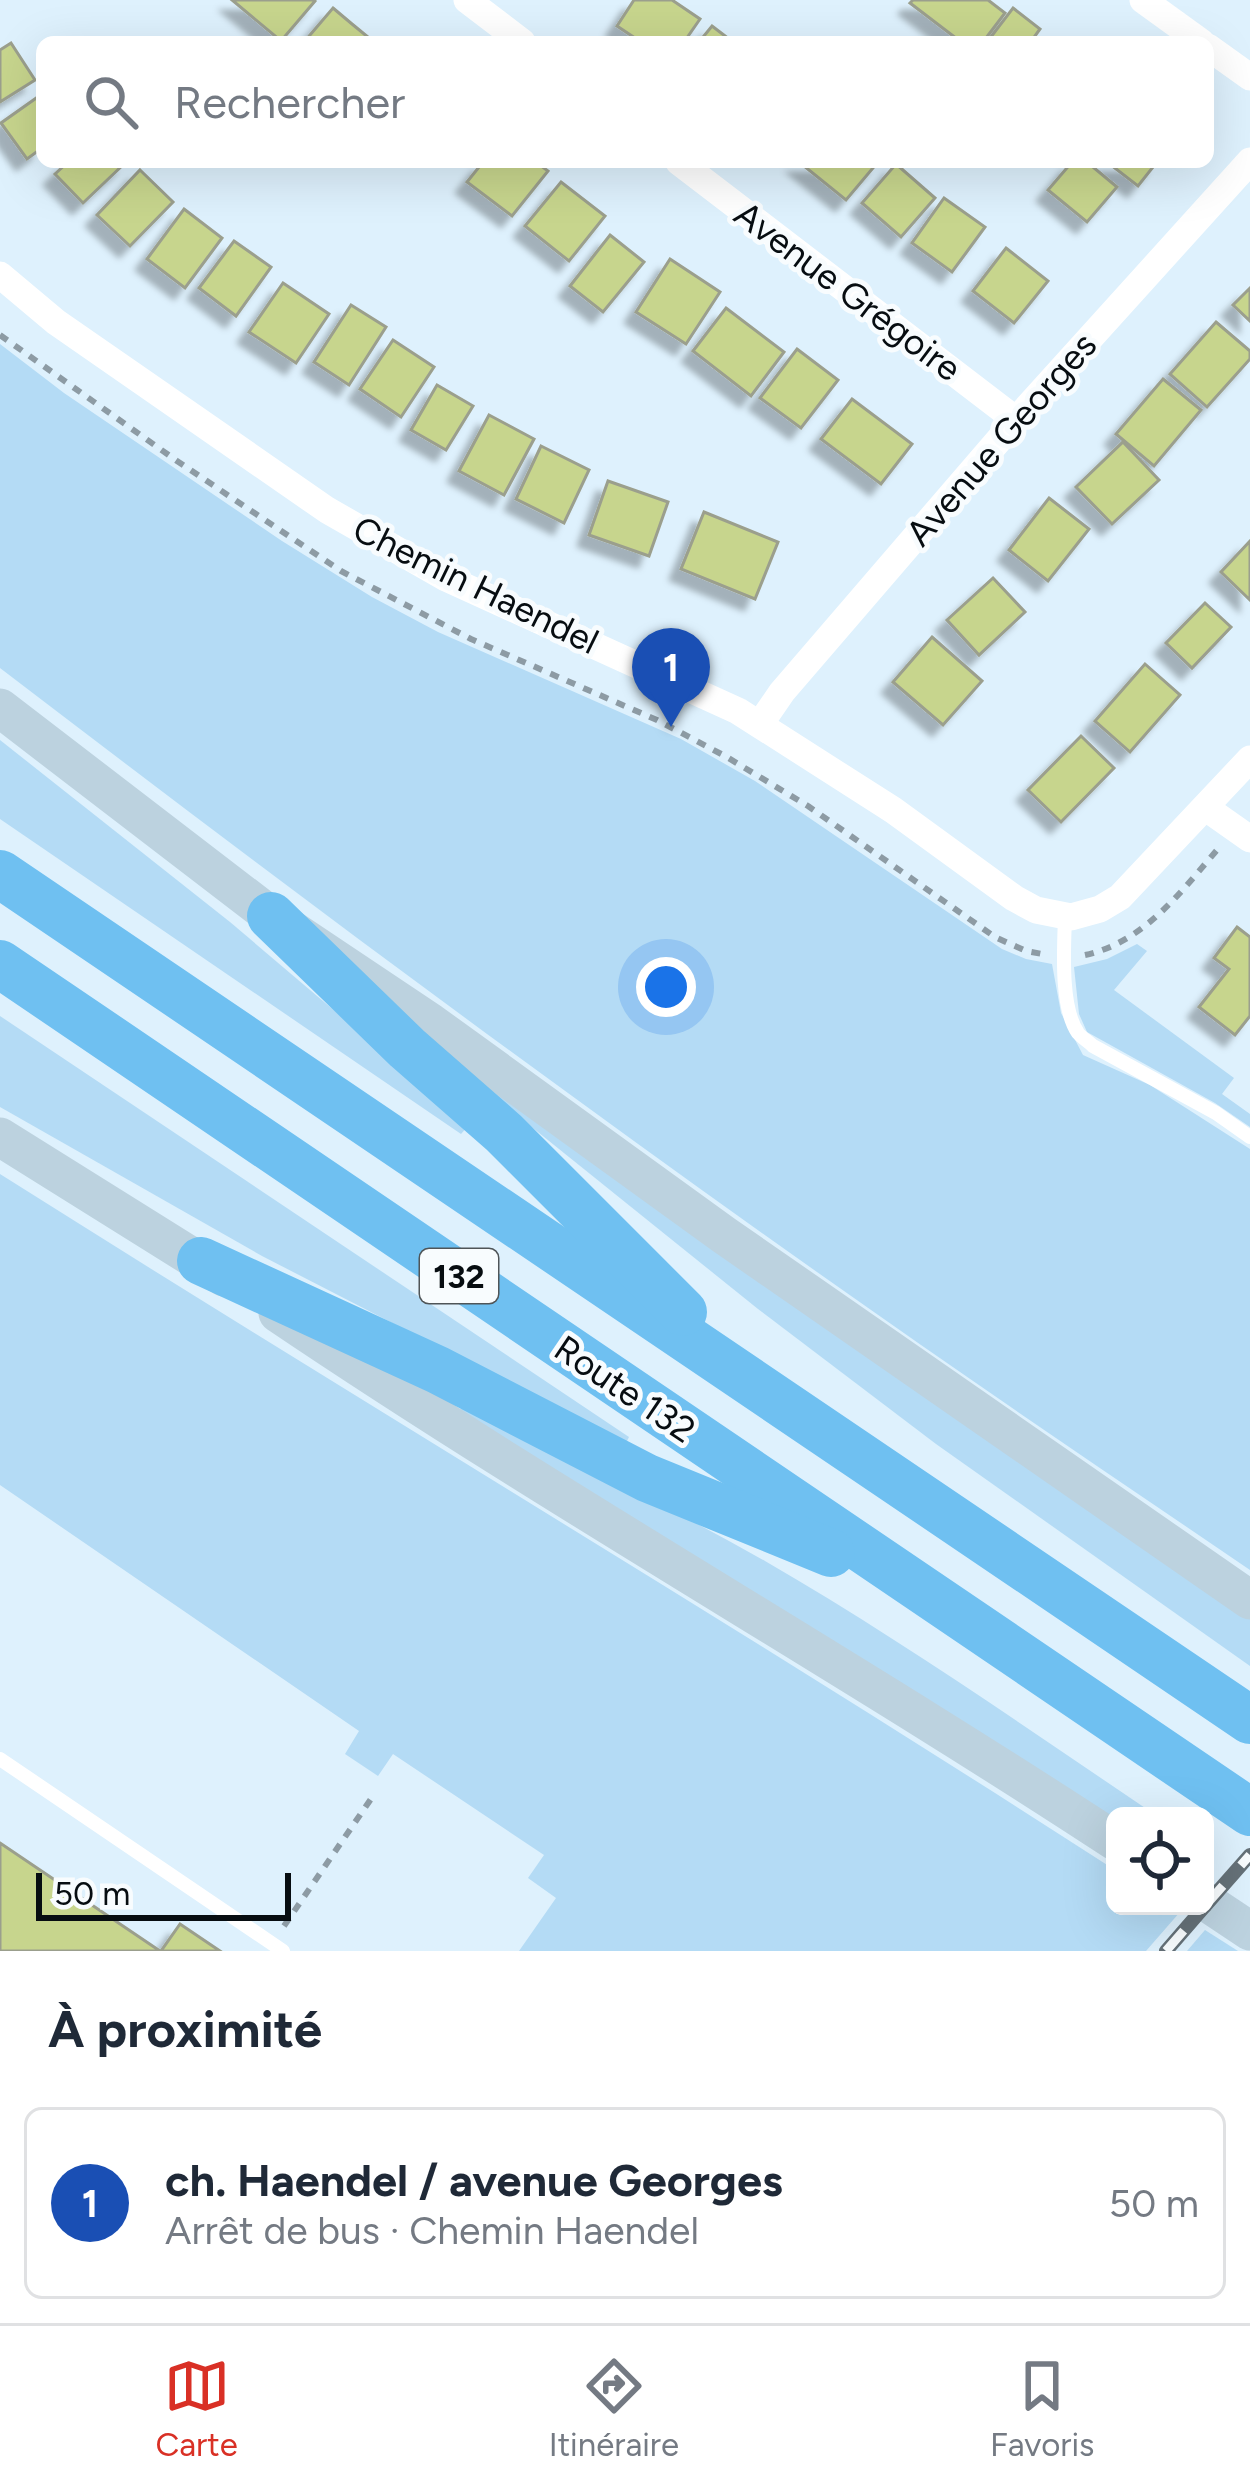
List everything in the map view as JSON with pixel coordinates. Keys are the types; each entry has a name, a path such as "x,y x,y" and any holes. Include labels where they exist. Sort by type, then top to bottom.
{"highway":[{"name":"Route 132","path":"0,874 1250,1720"},
{"path":"271,916 407,1048 504,1132 763,1392"},
{"name":"Route 132","path":"0,964 1250,1812"},
{"path":"201,1261 438,1370 647,1478 918,1588"}],"street":[{"path":"467,0 514,36"},
{"path":"1143,0 1194,36"},
{"path":"1214,51 1250,77"},
{"name":"Avenue Georges","path":"760,724 782,692 1016,420 1250,161"},
{"name":"Avenue Grégoire","path":"687,168 1016,420"},
{"name":"Chemin Haendel","path":"0,275 56,322 327,510 446,578 760,724 893,810 1014,898 1065,917"},
{"path":"0,707 271,916 431,1023 763,1262 1250,1600"},
{"path":"1065,917 1090,913 1120,897 1250,759"},
{"path":"1206,808 1250,839"},
{"path":"0,1136 201,1261 417,1407 1106,1835"},
{"path":"1214,1907 1250,1930"}],"lane":[{"path":"1065,917 1069,1008 1078,1032 1093,1046 1216,1113 1250,1137"},
{"path":"0,1759 278,1947"}],"path":[{"name":"Chemin Haendel","path":"0,335 196,475 374,590 703,743 808,806 995,937 1027,951 1064,957 1106,950 1126,941 1158,915 1211,856"},
{"path":"278,1947 373,1796"}],"shaded area":[{"path":"0,344 64,393 372,597 438,632 681,739 755,781 1002,949 1052,964 1061,1013 1083,1055 1150,1085 1250,1149 1250,1570 688,1180 0,668"},
{"path":"0,740 230,922 469,1125 461,1134 0,819"},
{"path":"1137,944 1147,951 1114,990 1234,1078 1222,1094 1250,1114 1250,1127 1087,1032 1079,1014 1074,967 1107,959"},
{"path":"0,1016 629,1437 626,1443 262,1256 0,1107"},
{"path":"452,1063 1250,1616 1250,1666 936,1444 758,1309"},
{"path":"0,1174 1106,1864 1106,1915 1177,1915 1146,1951 519,1951 556,1898 528,1878 544,1855 393,1754 378,1776 345,1754 359,1731 0,1485"},
{"path":"463,1405 765,1561 963,1685 1144,1807 1106,1807 1106,1817 457,1414"},
{"path":"1205,1930 1238,1951 1187,1951"}],"building":[{"path":"232,0 315,1 285,36 275,36"},
{"path":"634,0 672,0 700,19 688,36 632,36 617,26"},
{"path":"988,0 1005,13 988,36 953,36 910,3"},
{"path":"333,8 367,36 309,36"},
{"path":"1013,8 1040,29 1035,36 992,36"},
{"path":"712,26 725,36 704,36"},
{"path":"11,43 35,80 0,102 0,50"},
{"path":"36,98 36,152 27,159 1,123"},
{"path":"62,168 120,168 83,203 55,174"},
{"path":"478,168 548,171 512,216 467,182"},
{"path":"806,168 873,168 846,200"},
{"path":"893,168 901,168 935,198 901,237 862,203"},
{"path":"1067,168 1094,168 1117,187 1087,222 1048,190"},
{"path":"1115,168 1152,168 1138,186"},
{"path":"140,170 173,202 130,246 97,215"},
{"path":"561,182 605,216 569,261 525,226"},
{"path":"944,198 985,227 952,272 912,243"},
{"path":"184,209 222,238 185,288 147,259"},
{"path":"610,235 644,262 603,312 570,286"},
{"path":"234,241 271,267 236,316 199,288"},
{"path":"1006,248 1048,281 1014,323 973,291"},
{"path":"670,259 720,292 686,344 636,312"},
{"path":"283,283 329,314 296,363 249,332"},
{"path":"1250,288 1250,321 1233,305"},
{"path":"351,305 386,327 349,385 314,362"},
{"path":"726,308 784,352 751,396 693,351"},
{"path":"1216,322 1250,351 1250,359 1207,407 1170,374"},
{"path":"393,340 434,367 401,417 360,389"},
{"path":"797,349 838,380 801,428 760,398"},
{"path":"1163,379 1201,410 1154,466 1116,434"},
{"path":"437,385 473,406 446,450 411,430"},
{"path":"852,399 912,444 881,484 821,439"},
{"path":"489,415 534,439 504,495 459,471"},
{"path":"1123,442 1159,480 1112,524 1076,487"},
{"path":"541,446 589,470 564,523 516,499"},
{"path":"608,481 668,502 649,556 589,535"},
{"path":"1049,498 1089,529 1048,581 1009,550"},
{"path":"704,512 778,542 755,599 681,569"},
{"path":"1250,541 1250,600 1221,572"},
{"path":"993,578 1025,612 979,655 947,620"},
{"path":"1205,603 1231,627 1192,668 1166,643"},
{"path":"932,637 982,681 943,725 893,682"},
{"path":"1145,664 1180,695 1130,752 1095,721"},
{"path":"1081,736 1114,768 1061,822 1028,790"},
{"path":"1237,927 1250,937 1250,1016 1235,1035 1199,1007 1229,969 1214,958"},
{"path":"0,1843 160,1951 0,1951"},
{"path":"180,1924 220,1951 161,1951"}],"railway":[{"path":"1214,1896 1250,1855"},
{"path":"1166,1951 1197,1915"}],"place":[{"name":"ch. Haendel / avenue Georges","path":"671,727"}]}
